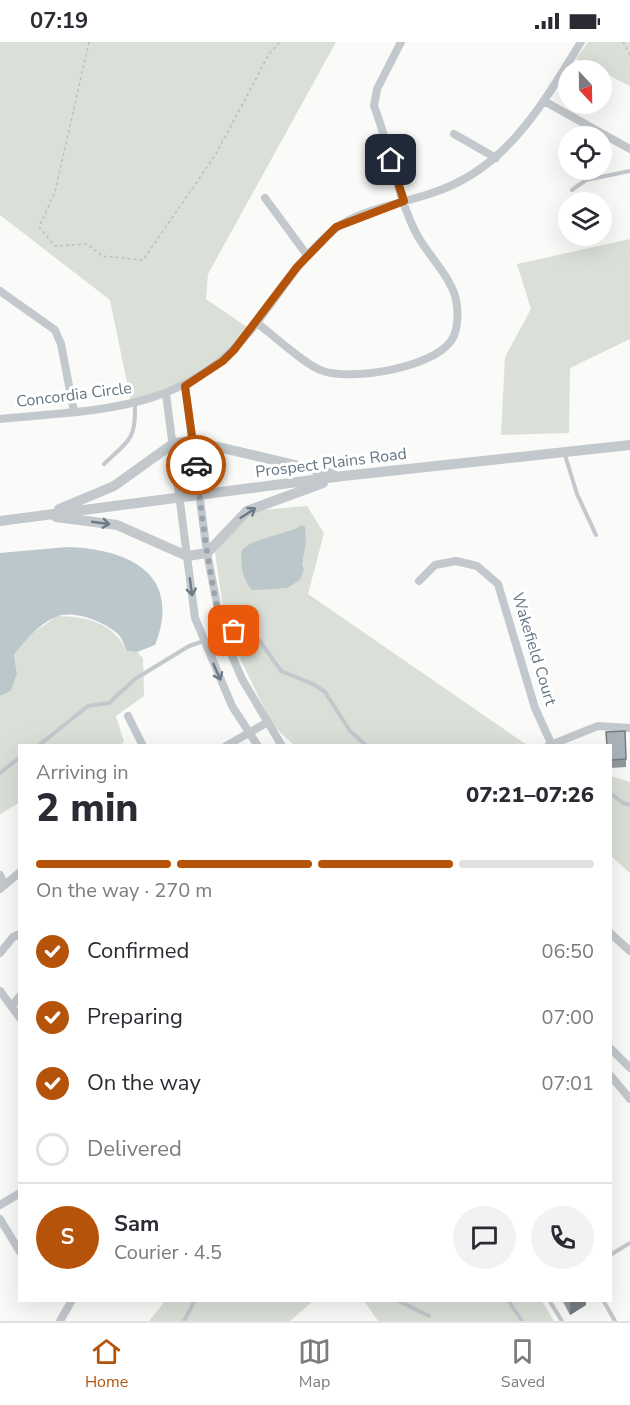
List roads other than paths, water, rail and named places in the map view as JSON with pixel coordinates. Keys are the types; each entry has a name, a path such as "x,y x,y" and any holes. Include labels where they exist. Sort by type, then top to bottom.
{"street":[{"path":"257,323 320,370 340,375 407,366 431,357 451,341 458,323 457,303 452,286 415,232 374,106 377,89 401,42"},
{"name":"Concordia Circle","path":"0,419 135,404 185,386 223,361 257,323 308,255 336,227 456,184 496,158 531,121 577,43"},
{"path":"544,101 589,126"},
{"path":"454,134 496,158"},
{"path":"612,139 630,149"},
{"path":"265,198 308,255"},
{"path":"0,291 55,330 61,344 74,412"},
{"path":"185,386 207,553 223,635 242,679 281,744"},
{"path":"166,394 195,618 232,706 256,744"},
{"path":"43,515 114,486 174,443 193,441 343,476"},
{"name":"Prospect Plains Road","path":"0,521 343,476 630,445"},
{"path":"43,515 117,525 187,556 207,553 247,511 343,476"},
{"name":"Wakefield Court","path":"419,581 435,565 456,561 477,566 498,584 535,708 550,744"},
{"path":"128,716 142,744"},
{"path":"229,744 267,723"},
{"path":"550,744 598,726 630,729"},
{"path":"2,887 18,874"},
{"path":"0,875 2,887"},
{"path":"0,953 13,937 18,935"},
{"path":"612,935 630,951"},
{"path":"0,991 18,1015"},
{"path":"12,1006 18,998"},
{"path":"612,1050 630,1068"},
{"path":"612,1076 630,1099"},
{"path":"0,1205 18,1193"},
{"path":"0,1219 4,1231 18,1249"},
{"path":"60,1321 71,1302"}],"lane":[{"path":"612,175 630,171"},
{"path":"572,190 586,180"},
{"path":"104,464 130,438 136,428 135,404"},
{"path":"564,452 578,494 596,535"},
{"path":"40,744 88,706 109,704 135,679 189,646 234,631 251,633 260,640 282,671 313,684 325,692 344,724 365,744"},
{"path":"0,773 18,759"},
{"path":"612,795 630,805"},
{"path":"612,1254 630,1243"},
{"path":"184,1321 194,1302"},
{"path":"401,1302 429,1316"},
{"path":"509,1302 522,1321"},
{"path":"550,1302 562,1321"},
{"path":"604,1302 615,1321"}]}
